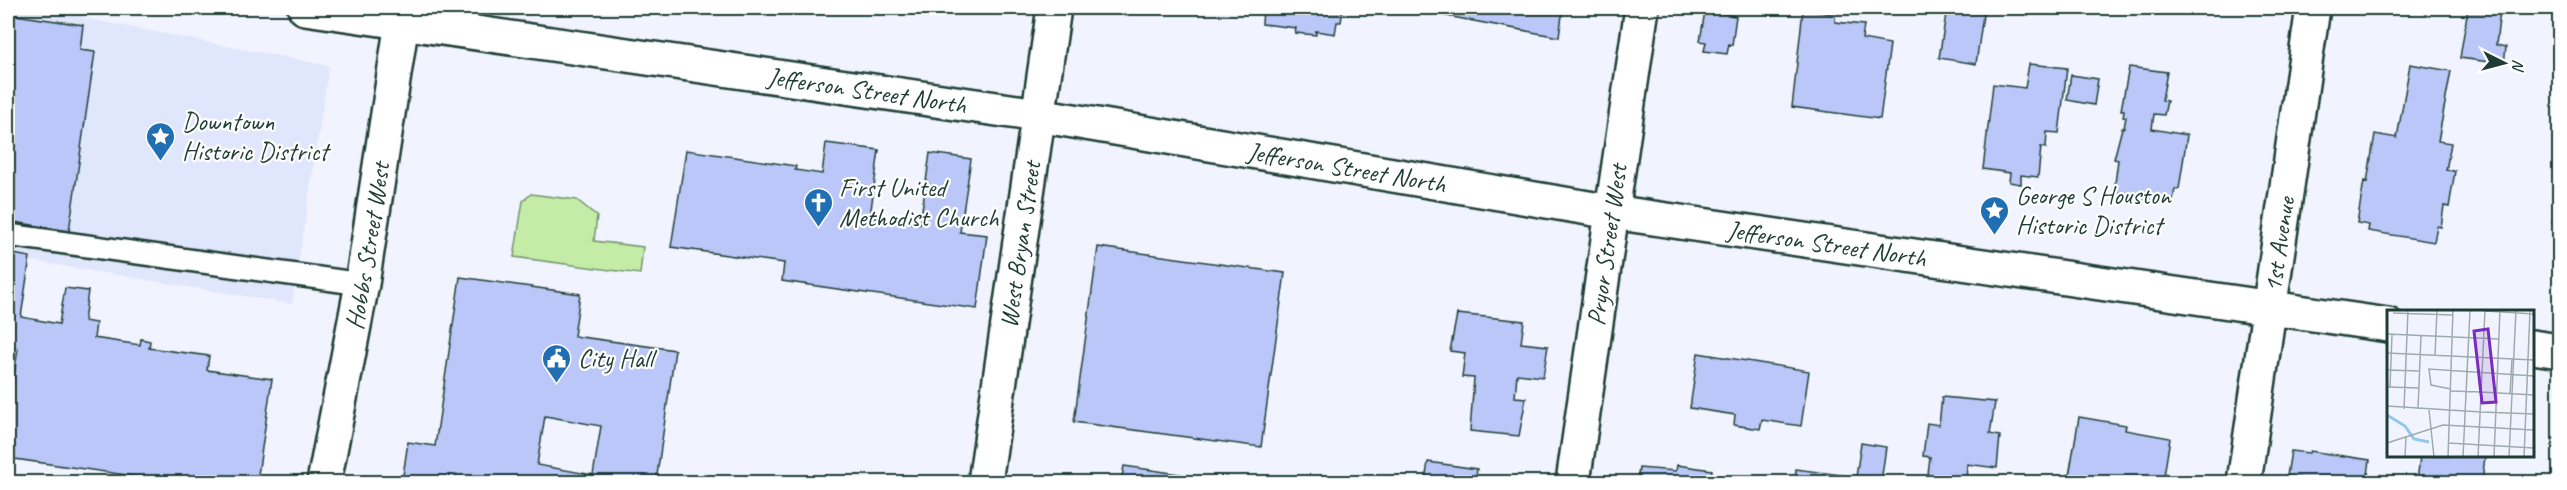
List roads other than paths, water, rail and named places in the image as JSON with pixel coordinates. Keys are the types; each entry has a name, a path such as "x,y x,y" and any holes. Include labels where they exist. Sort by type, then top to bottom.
{"main road":[{"name":"Jefferson Street North","path":"305,8 403,15 1038,115 1612,212 2387,325"},
{"name":"West Bryan Street","path":"985,483 1054,8"},
{"name":"Pryor Street West","path":"1573,483 1642,8"},
{"name":"1st Avenue","path":"2244,483 2313,8"},
{"name":"Hobbs Street West","path":"324,483 362,284 403,15"},
{"path":"2534,347 2559,351"}],"lane":[{"path":"8,235 362,284"}],"place":[{"name":"Downtown Historic District","path":"161,162"},
{"name":"First United Methodist Church","path":"818,228"},
{"name":"George S Houston Historic District","path":"1995,236"},
{"name":"City Hall","path":"557,384"}]}
